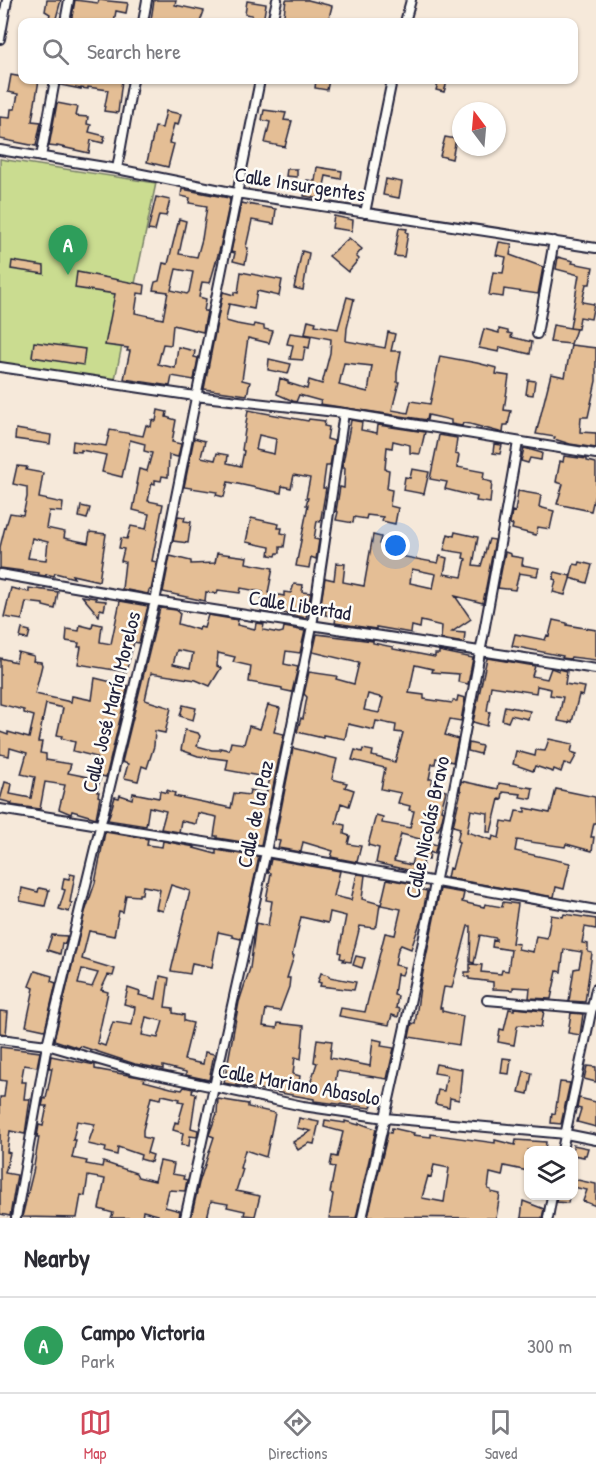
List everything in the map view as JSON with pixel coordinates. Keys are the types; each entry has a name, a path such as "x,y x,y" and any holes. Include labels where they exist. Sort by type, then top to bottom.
{"street":[{"path":"0,39 7,0"},
{"path":"66,18 69,0"},
{"path":"144,18 147,0"},
{"path":"273,18 277,0"},
{"path":"406,18 411,0"},
{"path":"41,157 54,84"},
{"path":"117,169 132,84"},
{"name":"Calle José María Morelos","path":"16,1218 47,1045 155,601 259,84"},
{"path":"365,213 391,84"},
{"name":"Calle Insurgentes","path":"0,150 117,169 236,193 596,248"},
{"path":"537,334 554,241"},
{"path":"0,367 195,396 344,413 596,454"},
{"name":"Calle de la Paz","path":"185,1218 266,852 312,626 344,413"},
{"name":"Calle Nicolás Bravo","path":"362,1218 435,882 482,651 518,442"},
{"name":"Calle Libertad","path":"0,574 155,601 596,669"},
{"path":"0,809 266,852 596,910"},
{"path":"563,1146 596,989"},
{"path":"487,1000 592,1009"},
{"name":"Calle Mariano Abasolo","path":"0,1039 47,1045 134,1070 303,1106 385,1118 566,1134 596,1140"},
{"path":"548,1218 551,1200"}],"green space":[{"path":"0,159 156,183 114,384 0,367"}],"building":[{"path":"47,0 61,0 56,18 49,18 50,14 45,11"},
{"path":"75,0 128,3 126,13 116,11 115,18 72,18"},
{"path":"154,0 176,0 175,5 204,11 201,18 151,18"},
{"path":"286,0 308,0 332,6 329,18 284,18"},
{"path":"247,1 266,4 264,18 251,18 252,15 245,14"},
{"path":"11,75 18,76 18,84 38,84 32,121 41,122 36,146 0,139 0,117 10,118 11,109 15,109 18,94 8,92"},
{"path":"122,84 118,113 104,111 108,90 88,87 88,89 81,89 60,85"},
{"path":"316,84 328,84 327,90 315,88"},
{"path":"438,84 446,84 444,92 436,90"},
{"path":"57,103 78,107 76,116 88,117 87,124 91,125 89,132 105,136 103,143 91,140 89,153 49,146"},
{"path":"264,110 286,113 284,120 292,121 285,147 265,143 270,122 262,120"},
{"path":"166,111 181,114 178,125 174,124 169,143 174,144 168,167 147,162 155,127 162,128"},
{"path":"445,137 452,138 452,159 440,156"},
{"path":"317,167 342,171 341,179 326,176 321,199 304,196 307,180 315,181"},
{"path":"287,169 297,169 297,177 286,176"},
{"path":"386,179 402,182 399,198 383,195"},
{"path":"182,189 229,198 230,201 210,283 202,282 199,297 206,299 204,311 207,311 203,332 173,325 171,345 163,344 158,364 175,368 178,347 195,351 194,357 198,358 194,380 172,376 170,386 124,379 130,351 127,351 128,348 105,345 115,294 75,288 77,272 145,285 144,294 138,293 135,313 163,319 168,292 153,290 155,282 159,281 163,263 168,264 179,219 186,221 179,254 197,257 207,206 189,203 190,198 181,196","holes":["176,269 193,272 187,294 171,290"]},
{"path":"156,197 170,200 166,216 159,215 155,231 148,230"},
{"path":"241,203 276,209 274,224 252,220 245,264 233,261 235,253 231,252"},
{"path":"334,216 353,220 352,231 332,228"},
{"path":"399,228 407,229 408,233 404,257 394,256"},
{"path":"349,238 362,249 356,256 359,259 348,272 329,256"},
{"path":"499,242 512,244 510,255 543,267 538,294 504,289 503,297 489,295 493,272 503,273 506,257 496,255"},
{"path":"302,251 309,253 303,290 294,288"},
{"path":"558,257 573,261 572,263 593,267 590,284 586,284 582,302 594,304 591,319 580,317 578,329 570,328 579,275 556,269"},
{"path":"12,261 44,266 44,274 11,269"},
{"path":"241,272 282,280 279,296 257,291 254,309 229,304 226,321 253,327 254,324 264,326 264,329 273,331 269,343 248,338 242,380 250,382 247,395 204,389 223,292 234,295 234,292 238,293"},
{"path":"347,297 354,299 346,341 385,348 388,332 395,334 391,351 401,351 397,373 397,382 399,382 392,410 408,413 411,401 430,404 440,356 497,368 496,374 509,376 504,410 511,411 508,425 504,425 503,433 470,424 463,423 462,426 451,424 451,420 428,415 427,420 320,404 321,401 299,395 296,402 277,394 280,378 307,389 309,380 322,384 331,339 305,334 308,320 316,322 315,325 338,329","holes":["344,363 372,366 368,392 339,385"]},
{"path":"553,325 576,329 571,344 550,342"},
{"path":"484,329 499,333 499,329 508,331 512,334 511,337 532,342 530,354 500,347 499,352 479,348"},
{"path":"290,333 311,336 309,348 305,347 303,360 290,359 293,345 287,344"},
{"path":"34,342 85,349 83,365 32,357"},
{"path":"571,345 596,348 596,381 588,417 581,417 580,432 596,433 596,448 570,444 554,439 555,437 536,434 551,374 565,377"},
{"path":"269,359 291,364 288,374 268,370"},
{"path":"528,380 535,381 533,395 526,394"},
{"path":"158,410 167,412 166,417 176,420 172,442 181,444 178,457 169,455 168,477 162,476 161,481 155,480 155,484 152,483 148,501 163,504 152,561 157,562 151,590 148,594 122,589 125,562 121,561 124,549 119,548 121,538 127,539 131,526 146,529 149,514 133,510 139,469 147,471 152,453 144,451 145,444 130,440 122,477 102,472 106,455 81,450 81,452 72,451 73,441 106,446 110,430 143,436 146,425 151,427 152,420 156,421"},
{"path":"248,410 308,421 309,419 325,421 324,426 329,427 327,439 334,441 330,466 326,466 323,488 326,488 321,518 320,522 317,521 314,539 319,540 316,559 311,557 309,568 296,566 308,505 306,505 308,498 306,498 310,478 294,475 291,488 282,486 281,493 228,482 224,497 216,495 217,492 184,487 194,438 205,441 201,457 215,460 217,453 228,455 227,463 241,466 244,451 242,450","holes":["259,435 276,439 274,454 256,450"]},
{"path":"351,420 362,422 361,430 377,433 378,425 425,432 420,454 410,453 410,445 393,441 392,448 387,447 385,469 389,470 387,489 392,490 390,506 398,508 395,524 382,521 383,517 367,515 366,519 354,517 353,523 336,520 340,487 344,488 345,468 342,468"},
{"path":"16,429 51,435 50,444 15,439"},
{"path":"439,435 457,438 455,454 459,455 457,467 484,472 483,480 492,482 490,503 476,501 477,497 445,489 447,482 430,479"},
{"path":"494,444 502,445 500,454 493,453"},
{"path":"524,448 542,453 541,460 530,458 528,463 521,461"},
{"path":"564,456 587,459 587,461 596,463 596,490 591,511 557,504 563,484 556,482 560,461 563,462"},
{"path":"17,466 43,473 39,498 63,503 62,512 49,511 46,528 65,532 64,538 88,543 90,532 106,534 99,581 72,575 74,578 55,573 54,576 46,574 46,576 0,568 0,547 6,523 10,513 23,515 27,497 27,487 13,484","holes":["32,538 48,542 46,560 28,558"]},
{"path":"412,469 429,472 424,494 403,490 405,477 410,478"},
{"path":"518,491 541,495 539,507 554,511 550,529 538,527 536,535 512,529 513,525 510,524 512,511 515,512"},
{"path":"81,506 90,508 87,519 79,517"},
{"path":"178,516 185,517 184,521 191,522 188,543 173,541"},
{"path":"251,518 279,524 278,528 282,528 281,533 286,534 284,547 280,547 280,553 276,556 269,555 270,547 246,542"},
{"path":"455,532 478,537 473,565 481,566 489,539 495,540 483,603 455,596 471,619 452,632 465,633 464,643 441,639 442,626 421,621 420,628 412,626 411,633 335,623 336,617 325,615 326,611 320,610 325,578 334,580 336,563 345,564 343,582 364,586 373,535 381,537 379,544 382,545 381,548 390,550 389,554 438,563 440,556 447,558 444,574 462,577 466,559 463,558 464,553 444,550 448,534 454,536","holes":["412,569 436,574 433,588 410,583"]},
{"path":"505,552 511,556 523,558 522,565 539,568 537,576 519,573 515,590 498,588"},
{"path":"217,553 247,557 246,563 273,568 268,593 284,596 284,592 291,593 294,584 303,585 302,592 311,593 306,618 265,609 266,603 261,602 263,592 241,588 240,593 218,590 217,594 206,592 205,601 163,592 170,556 191,561 191,564 215,563"},
{"path":"580,562 592,565 587,583 570,578 574,564 579,565"},
{"path":"555,572 571,576 565,595 553,592"},
{"path":"11,588 29,592 29,588 58,592 55,609 43,606 43,604 26,602 22,620 4,617"},
{"path":"82,596 106,601 104,610 100,609 99,616"},
{"path":"120,601 148,606 139,643 134,642 126,672 78,664 81,647 78,647 79,643 66,641 67,629 79,631 80,625 92,628 93,623 102,625 100,642 111,644"},
{"path":"160,608 176,610 180,613 178,624 199,630 200,627 204,628 208,615 238,620 237,625 255,629 256,623 264,624 263,630 279,633 283,632 284,627 305,631 300,653 286,651 284,664 298,667 292,692 249,682 251,666 233,662 235,657 218,653 217,666 221,668 210,686 196,680 151,673 145,700 171,708 165,733 155,731 154,746 147,768 142,766 138,781 124,778 128,764 122,762","holes":["177,650 193,653 190,668 173,664"]},
{"path":"553,620 596,630 596,660 562,658 563,656 512,646 515,634 545,640 547,635 549,636"},
{"path":"22,629 30,631 28,639 20,638"},
{"path":"317,634 373,641 373,643 393,647 393,649 435,657 439,651 473,658 468,684 458,682 459,674 432,672 433,669 415,665 409,693 424,695 424,699 452,703 457,701 458,696 465,698 461,721 450,719 445,735 458,739 453,762 436,758 435,764 432,764 429,779 433,779 431,787 446,791 441,810 444,811 438,830 434,829 430,843 437,845 434,854 430,852 429,860 424,859 421,873 376,863 379,848 368,845 376,815 383,817 382,823 410,828 414,811 409,810 410,806 398,803 401,793 381,789 385,768 352,760 355,750 362,752 363,749 373,751 372,756 395,762 403,733 395,732 396,725 376,721 374,730 348,724 345,739 323,735 323,738 297,732 301,718 303,719 307,697 304,694 309,672 337,676 336,679 354,684 359,663 313,652","holes":["368,694 383,698 379,713 364,710","401,834 420,839 411,865 394,861"]},
{"path":"18,652 34,656 33,661 41,662 42,665 35,694 71,702 72,696 92,700 95,678 128,686 106,777 101,776 97,792 100,797 96,818 72,811 71,814 59,809 65,785 45,782 40,809 11,805 12,803 0,800 5,782 12,784 10,794 31,798 35,777 21,774 27,753 10,748 9,756 0,754 0,732 29,738 34,716 24,713 24,710 0,704 0,658 16,662","holes":["46,704 63,708 57,735 75,742 73,751 97,757 93,778 68,773 71,764 46,760 46,754 40,753 42,742 38,742"]},
{"path":"487,658 535,666 532,676 547,679 551,668 567,671 565,684 585,687 583,696 579,695 572,722 558,721 563,697 550,695 551,689 537,686 536,693 491,686 487,726 473,722"},
{"path":"183,705 196,708 193,720 180,716"},
{"path":"268,705 280,708 274,732 284,734 261,845 217,838 214,836 217,817 198,813 196,824 181,821 179,832 161,829 166,811 149,807 146,826 108,820 115,797 119,798 120,795 132,799 133,793 159,798 160,791 167,793 167,790 175,793 174,796 231,808 234,793 249,795 250,790 266,794 270,778 226,770 228,760 198,756 181,750 185,730 198,733 200,736 197,746 212,750 220,750 220,748 229,750 231,742 244,744 249,726 260,729"},
{"path":"505,706 530,711 528,719 511,715 508,722 502,720"},
{"path":"549,739 573,744 571,752 577,754 571,765 564,763 561,772 554,769 553,772 535,766 533,771 513,764 516,751 535,756 536,750 545,751"},
{"path":"469,743 482,746 480,754 468,751"},
{"path":"293,748 337,759 332,779 347,783 345,787 354,790 349,806 341,803 336,823 345,825 344,834 350,836 348,844 361,846 357,862 331,857 333,851 303,842 301,852 278,848 280,841 275,840"},
{"path":"461,781 498,789 499,783 533,788 531,799 520,797 521,794 503,792 502,800 499,799 491,832 487,832 488,813 471,810 467,832 492,840 493,836 499,838 502,821 513,823 516,811 525,812 525,808 550,813 556,789 595,797 596,823 594,823 591,837 594,837 592,851 566,844 565,847 517,840 515,851 570,863 564,889 556,887 554,897 447,878 449,868 452,869 459,842 457,841 460,828 453,826"},
{"path":"105,832 148,839 147,845 162,847 163,841 216,854 216,850 259,857 241,939 218,932 212,967 192,963 190,974 171,971 190,891 171,885 163,911 156,909 159,889 143,886 142,894 139,896 126,895 123,912 119,911 114,936 89,931 82,959 115,969 113,976 108,975 101,990 108,992 97,1043 105,1046 113,1022 132,1025 135,1007 124,1004 128,988 140,992 139,995 156,999 160,976 169,978 165,1007 173,1008 173,1013 184,1015 184,1021 193,1023 184,1060 203,1064 205,1052 214,1054 209,1080 186,1075 186,1072 163,1066 163,1069 135,1064 54,1040 85,912 95,883","holes":["82,969 98,973 92,987 78,984","146,1017 163,1021 158,1038 142,1035"]},
{"path":"271,859 340,871 334,896 351,900 357,874 365,875 362,899 380,904 377,925 374,928 360,926 351,962 343,961 339,952 346,916 330,912 328,923 301,917 292,956 294,956 287,978 290,978 289,987 280,1011 266,1009 263,1026 277,1028 278,1023 304,1026 301,1059 295,1057 293,1074 300,1076 299,1083 310,1084 317,1063 314,1062 317,1039 332,1041 330,1058 370,1066 373,1039 382,1041 381,1046 394,1048 387,1079 337,1071 334,1093 374,1098 371,1108 314,1101 314,1099 224,1083 239,1002 250,968 256,923 268,926 272,901 266,900"},
{"path":"70,874 75,875 69,912 59,909 65,890 62,889 64,878 69,879"},
{"path":"387,879 414,884 413,888 427,891 422,917 411,949 401,945 398,949 395,965 405,967 402,975 397,974 394,995 398,996 396,1008 400,1009 398,1017 392,1015 389,1025 339,1016 341,1008 365,1012 385,933 395,935 401,909 381,905"},
{"path":"22,888 38,892 39,888 49,890 45,906 20,901"},
{"path":"440,889 464,893 462,902 484,907 485,904 502,907 503,902 518,904 512,943 519,944 518,949 533,952 536,936 547,938 551,915 563,917 564,914 596,919 596,929 585,927 582,943 588,944 588,952 592,953 585,1002 569,1001 574,969 579,968 582,952 564,949 561,972 557,971 551,999 529,998 530,988 493,989 493,982 469,979 465,976 465,972 470,972 470,964 482,965 481,972 501,974 502,970 508,971 511,950 492,947 493,940 496,941 496,938 480,935 474,963 470,962 471,926 468,926 452,988 444,987 440,1008 442,1011 463,1016 459,1045 409,1037 412,1023 415,1024 420,987"},
{"path":"52,935 67,936 65,944 62,943 60,954 47,950"},
{"path":"356,956 365,958 362,968 353,965"},
{"path":"35,971 52,976 51,981 56,983 45,1030 26,1026 34,988 29,986"},
{"path":"321,973 329,977 356,982 354,990 320,986 321,983 318,982"},
{"path":"514,1008 544,1011 541,1027 519,1025 514,1045 498,1042 500,1029 504,1030 509,1009 514,1010"},
{"path":"0,1011 8,1012 6,1034 0,1033"},
{"path":"571,1013 583,1014 580,1035 568,1033"},
{"path":"0,1047 40,1052 37,1067 24,1065 21,1082 26,1082 24,1099 30,1099 25,1134 10,1131 7,1152 10,1153 5,1173 17,1175 10,1216 0,1214 0,1097 4,1097 6,1081 0,1080"},
{"path":"51,1056 95,1065 95,1069 145,1078 144,1081 171,1088 193,1089 192,1093 196,1094 191,1128 198,1130 197,1137 190,1136 189,1146 181,1145 183,1133 173,1130 175,1122 178,1123 184,1102 162,1095 161,1099 151,1097 143,1130 143,1137 151,1139 147,1153 153,1155 151,1162 140,1159 141,1155 118,1147 117,1155 105,1152 106,1148 88,1144 95,1124 77,1121 73,1140 76,1140 72,1158 102,1167 103,1162 136,1173 138,1177 155,1181 160,1161 174,1164 172,1174 184,1176 183,1179 187,1180 185,1191 169,1190 165,1207 180,1211 179,1218 157,1217 158,1215 143,1211 142,1218 111,1218 113,1213 99,1209 105,1179 88,1176 85,1196 81,1195 77,1218 22,1217 33,1172 39,1125 43,1126 47,1106 42,1106 44,1098 46,1099 52,1068 49,1068"},
{"path":"503,1058 511,1059 509,1074 501,1073"},
{"path":"436,1064 462,1069 459,1100 450,1098 449,1107 435,1104 438,1090 444,1091 447,1075 434,1073"},
{"path":"587,1066 596,1067 596,1082 584,1079"},
{"path":"524,1071 532,1073 528,1094 519,1092"},
{"path":"560,1082 570,1083 561,1124 551,1123 552,1113 555,1114"},
{"path":"579,1098 596,1102 596,1127 577,1122 581,1109 577,1108"},
{"path":"218,1099 248,1104 248,1107 275,1113 266,1157 245,1150 240,1168 243,1169 236,1191 260,1196 255,1216 244,1215 245,1211 227,1207 228,1204 211,1201 207,1218 191,1218 199,1183 214,1137 209,1135 217,1113"},
{"path":"299,1118 319,1122 314,1144 309,1143 298,1150 293,1142 311,1131 297,1128"},
{"path":"325,1120 345,1123 345,1121 359,1125 359,1123 376,1129 356,1218 329,1218 333,1194 330,1193 335,1167 330,1166 332,1156 337,1157 343,1132 324,1127"},
{"path":"392,1128 414,1133 413,1135 431,1137 431,1134 495,1143 495,1140 515,1145 516,1140 546,1142 546,1146 524,1146 524,1170 504,1166 502,1176 490,1173 488,1189 500,1194 496,1218 368,1217 388,1132 391,1133","holes":["434,1165 449,1168 444,1202 422,1198 428,1176 431,1177"]},
{"path":"578,1146 588,1148 584,1157 578,1156"},
{"path":"578,1180 596,1184 596,1206 583,1201 587,1190 578,1188"},
{"path":"557,1200 568,1200 568,1203 557,1202"},
{"path":"523,1201 544,1209 542,1218 521,1218"}],"place":[{"name":"Campo Victoria","path":"68,275"}]}
